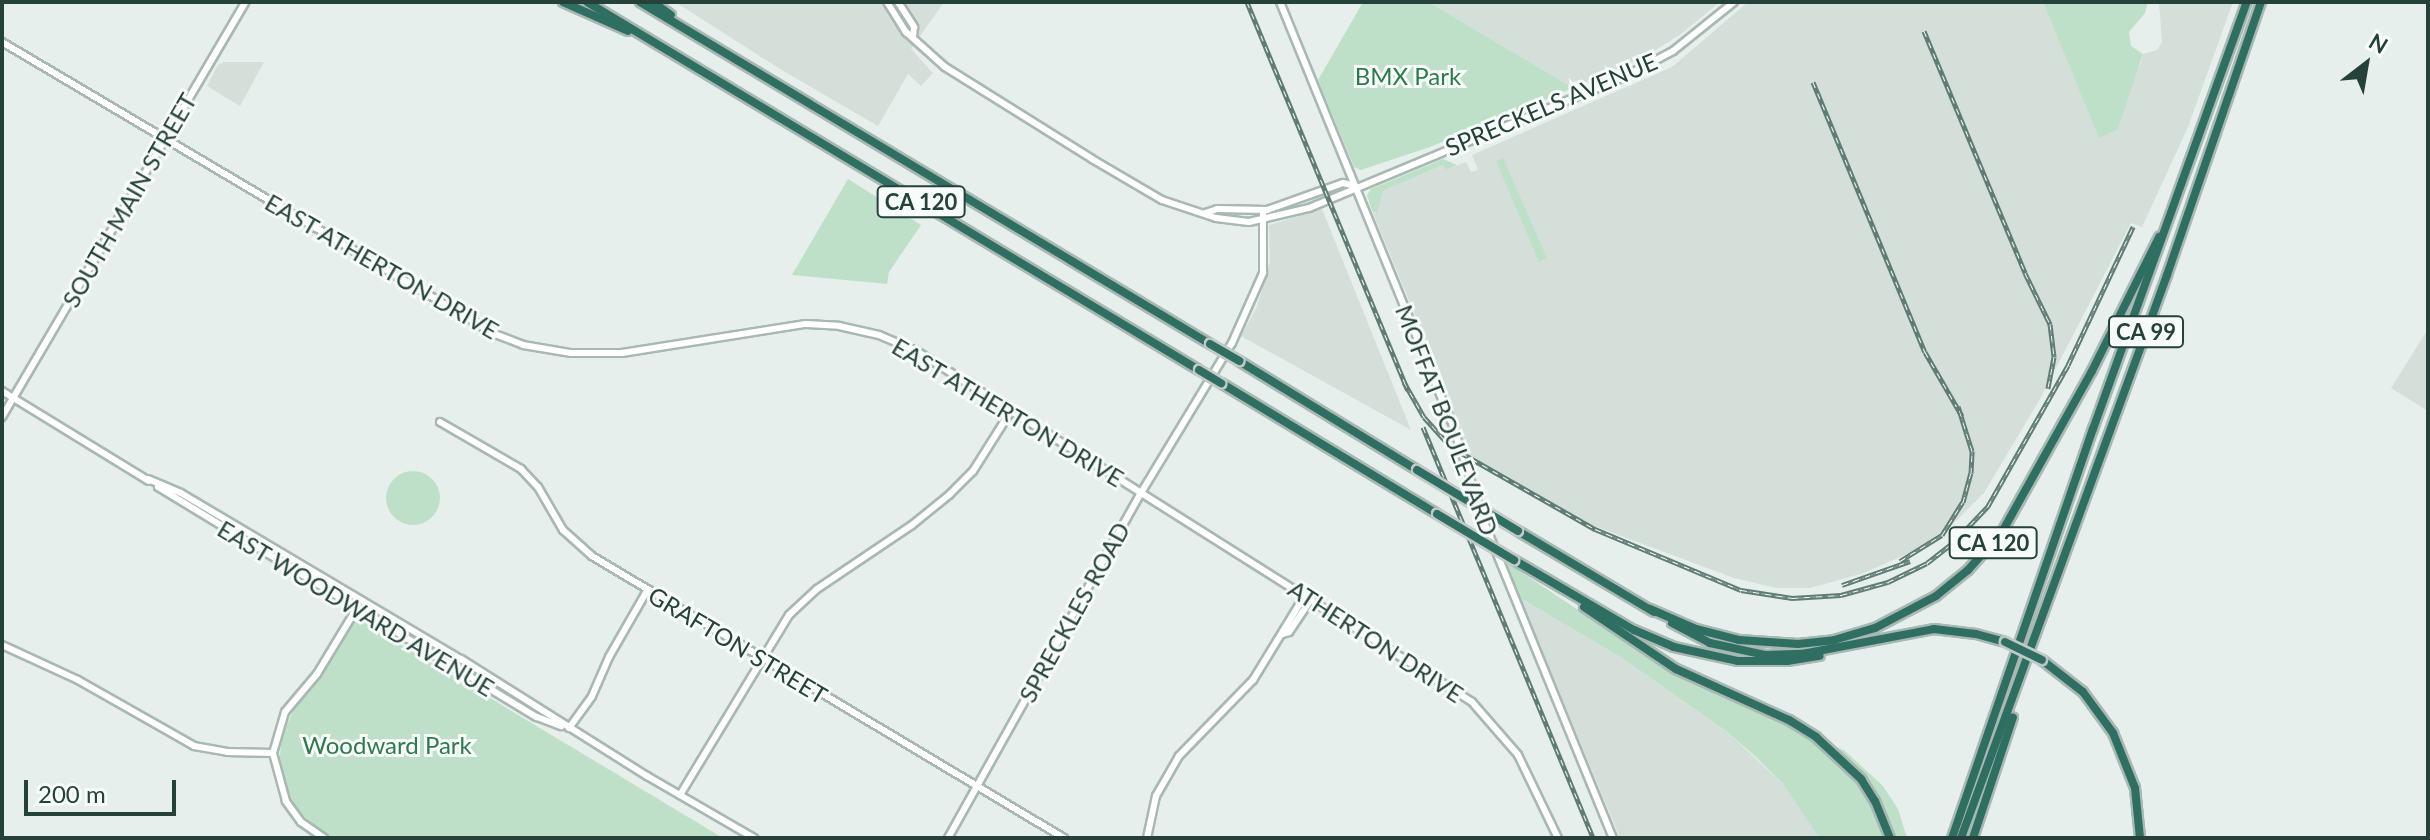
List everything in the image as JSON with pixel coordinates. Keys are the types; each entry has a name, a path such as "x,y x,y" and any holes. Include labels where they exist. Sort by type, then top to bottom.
{"highway":[{"path":"563,2 643,35"},
{"name":"CA 120","path":"587,2 1555,585 1653,639 1697,654 1738,661 1809,658 1921,635 1965,636 2004,644 2041,662 2080,695 2111,738 2132,793 2138,838"},
{"name":"CA 120","path":"640,2 1650,609 1729,638 1798,644 1834,640 1875,628 1936,596 1968,570 2002,532 2078,397 2174,208"},
{"path":"653,2 690,31"},
{"name":"CA 99","path":"1952,838 2247,2"},
{"name":"CA 99","path":"1961,838 2167,275 2261,2"},
{"path":"1555,585 1676,669 1789,720 1832,749 1875,801 1890,838"},
{"path":"1650,609 1710,643 1765,655 1802,654 1934,629 1976,634 2004,644"},
{"path":"1973,838 2025,683 2027,661"}],"street":[{"name":"SOUTH MAIN STREET","path":"2,417 245,2"},
{"path":"887,2 906,32 966,82 1162,200 1233,221 1263,222 1309,208 1355,186"},
{"path":"898,2 914,27 913,36"},
{"name":"MOFFAT BOULEVARD","path":"1280,2 1451,420 1486,527 1613,838"},
{"name":"SPRECKELS AVENUE","path":"1355,186 1622,78 1673,51 1734,2"},
{"name":"EAST ATHERTON DRIVE","path":"2,42 495,334 523,345 571,353 622,353 806,324 839,326 879,335 915,350 1141,493"},
{"path":"1205,213 1217,209 1263,210 1297,202 1343,183 1355,186"},
{"name":"SPRECKLES ROAD","path":"948,838 1141,493 1232,343 1255,297 1263,273 1263,210"},
{"name":"EAST WOODWARD AVENUE","path":"2,391 148,479 179,502 537,717 569,728"},
{"path":"680,795 779,629 805,598 912,525 949,495 973,471 1011,411"},
{"name":"GRAFTON STREET","path":"440,422 521,469 538,487 576,545 647,591 1064,838"},
{"name":"EAST WOODWARD AVENUE","path":"148,479 181,493 515,691 569,728 754,838"},
{"name":"ATHERTON DRIVE","path":"1141,493 1443,682 1486,715 1524,765 1558,838"},
{"path":"569,728 592,696 609,657 647,591"},
{"path":"1147,838 1156,796 1179,756 1253,680 1308,597"},
{"path":"324,838 301,822 286,801 273,753 285,712 317,674 357,608"},
{"path":"2,645 78,680 194,746 227,752 273,753"}],"shaded area":[{"path":"675,2 944,2 911,49 933,73 921,86 908,74 878,126 780,69"},
{"path":"1429,2 1720,2 1681,34 1643,58 1573,88"},
{"path":"1748,2 2043,2 2100,138 2143,54 2157,50 2162,42 2159,2 2233,2 2188,127 2142,227 2131,223 2040,399 1984,493 1958,519 1920,548 1864,573 1810,588 1776,588 1734,578 1589,524 1468,455 1447,392 1372,211 1376,213 1383,191 1443,165 1446,170 1466,162 1471,172 1478,170 1472,155 1672,67"},
{"path":"224,62 264,62 240,106 207,86 218,65"},
{"path":"1322,209 1411,430 1241,336 1257,307 1270,261 1269,225"},
{"path":"2428,329 2428,411 2391,388"},
{"path":"1520,598 1622,658 1726,731 1783,784 1819,838 1620,838"}],"green space":[{"name":"BMX Park","path":"1363,2 1429,2 1573,88 1430,147 1361,170 1354,167 1318,80"},
{"path":"2043,2 2148,2 2145,13 2129,32 2131,46 2143,54 2118,129 2099,138"},
{"path":"1503,158 1547,258 1539,262 1496,161"},
{"path":"1443,159 1457,165 1446,170 1443,165 1383,191 1377,213 1372,211 1367,195 1371,189"},
{"path":"848,179 921,225 889,272 887,284 792,275"},
{"path":"413,471 432,479 440,498 432,517 413,525 394,517 386,498 394,479"},
{"path":"1506,562 1658,663 1845,751 1883,786 1898,809 1907,838 1819,838 1783,784 1757,758 1726,731 1622,658 1520,598"},
{"name":"Woodward Park","path":"362,617 365,623 723,838 333,838 316,828 297,809 286,789 279,763 282,736 297,702 320,679 356,620"}],"railway":[{"path":"1247,2 1408,390"},
{"path":"1924,31 2025,273 2050,324 2054,357 2048,388"},
{"path":"1813,82 1925,352 1962,416"},
{"path":"1404,382 1424,417 1451,447 1595,529 1741,590 1792,598 1841,595 1888,582 1927,563 1954,542 1988,506 2068,365 2133,227"},
{"path":"1900,561 1942,535 1963,502 1971,473 1972,451 1958,406"},
{"path":"1423,427 1593,838"},
{"path":"1842,585 1910,561"}]}
